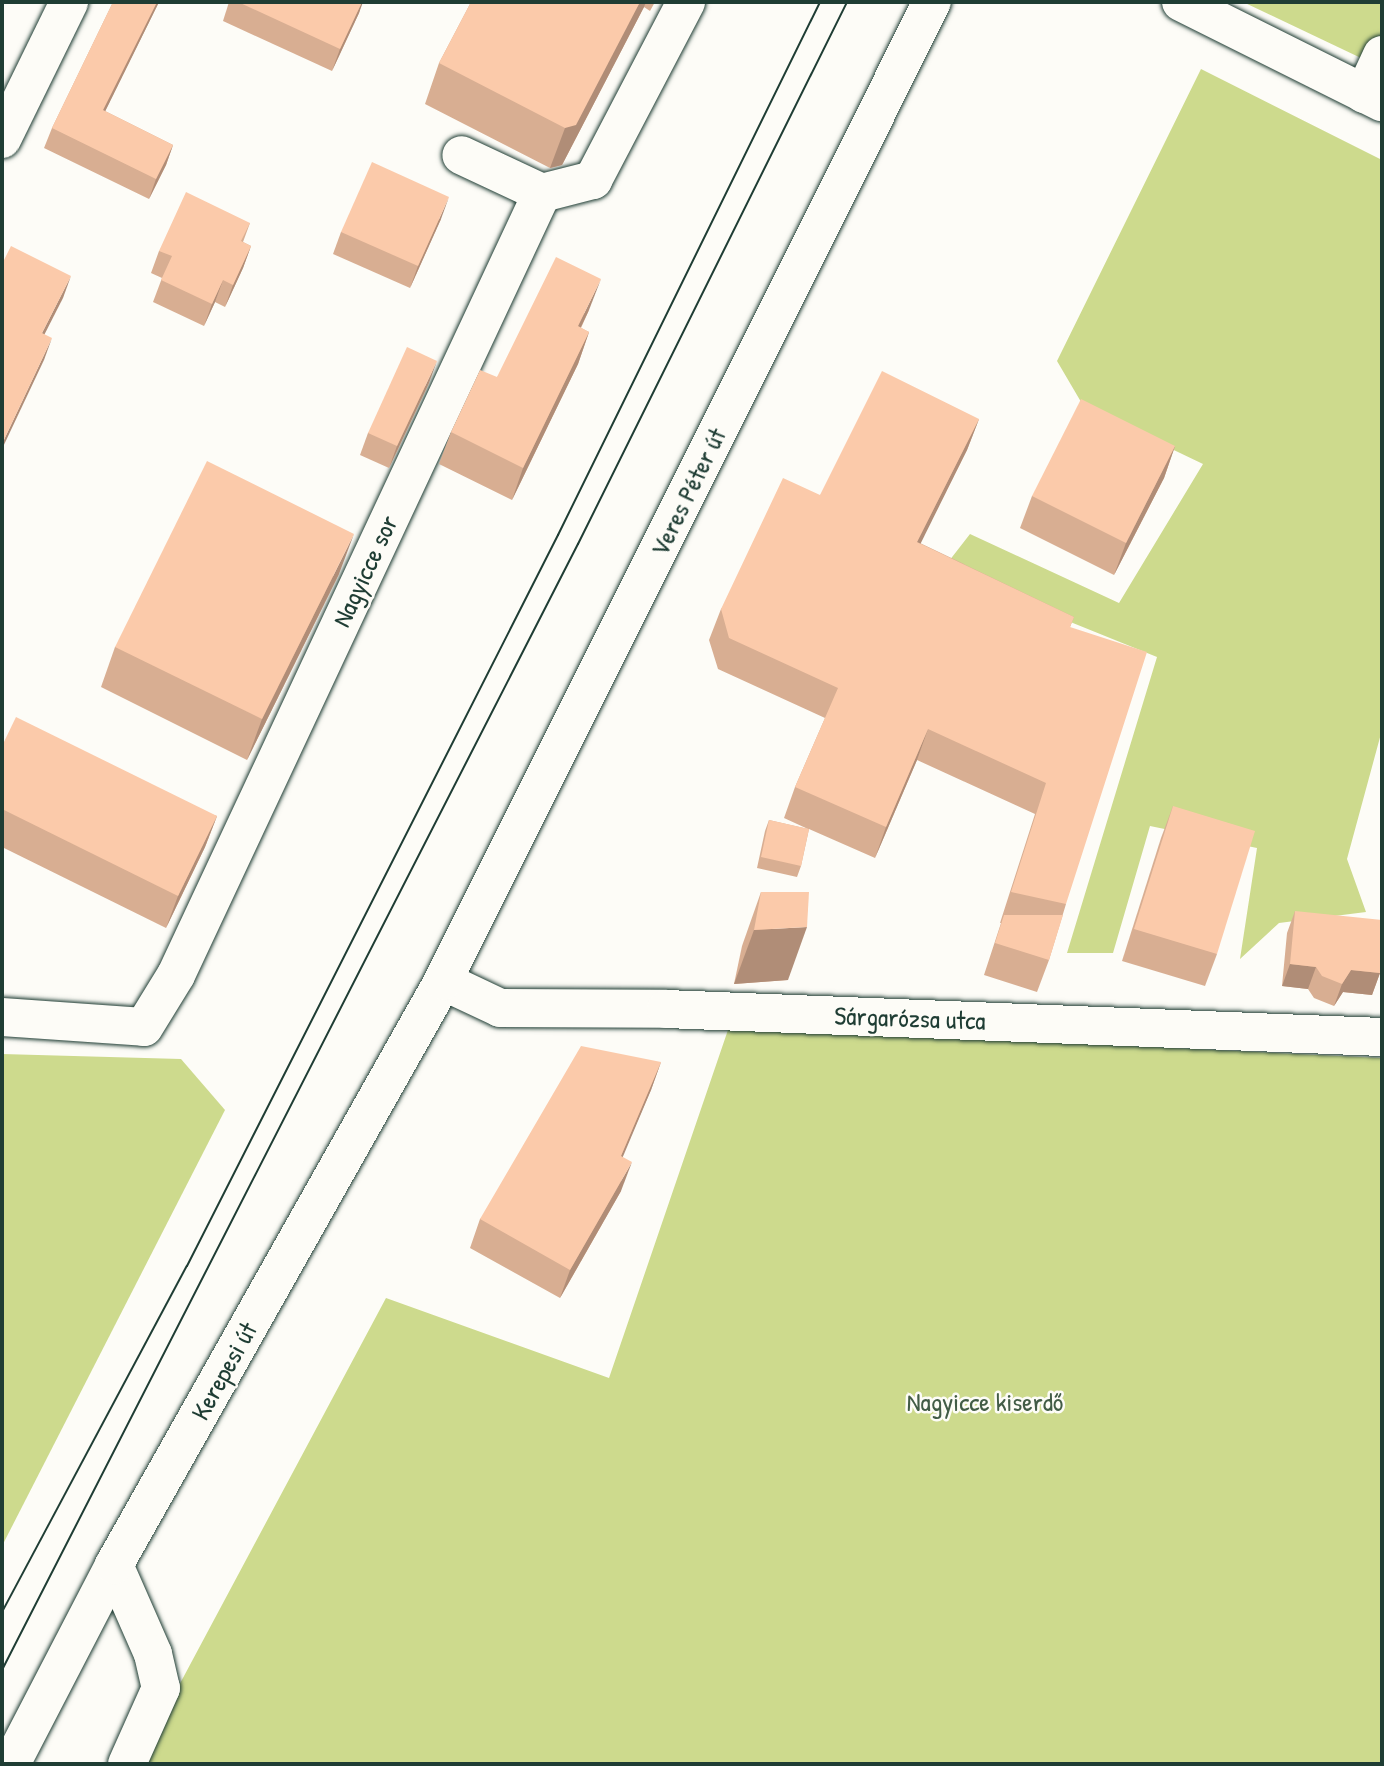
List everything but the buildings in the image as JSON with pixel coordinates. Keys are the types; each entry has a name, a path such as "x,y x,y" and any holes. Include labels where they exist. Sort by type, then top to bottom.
{"street":[{"path":"2,139 69,2"},
{"path":"461,155 542,193 593,180 686,2"},
{"name":"Veres Péter út","path":"443,981 932,2"},
{"path":"1181,2 1373,98 1382,55"},
{"name":"Nagyicce sor","path":"2,1017 145,1027 182,962 542,193"},
{"name":"Sárgarózsa utca","path":"443,981 500,1008 666,1009 1382,1037"},
{"name":"Kerepesi út","path":"11,1764 114,1565 443,981"},
{"path":"114,1565 153,1654 160,1688 127,1764"}],"green space":[{"path":"1243,2 1382,3 1382,68"},
{"path":"1201,69 1382,160 1382,730 1347,859 1366,912 1279,923 1240,959 1257,848 1150,826 1113,953 1067,953 1157,657 942,570 970,534 1119,603 1203,464 1084,407 1057,361"},
{"name":"Nagyicce kiserdő","path":"729,1027 1382,1058 1382,1764 137,1764 386,1298 609,1378"},
{"path":"2,1054 181,1059 225,1110 2,1546"}],"tram line":[{"path":"2,1612 187,1266 558,535 820,2"},
{"path":"2,1670 578,544 847,2"}]}
